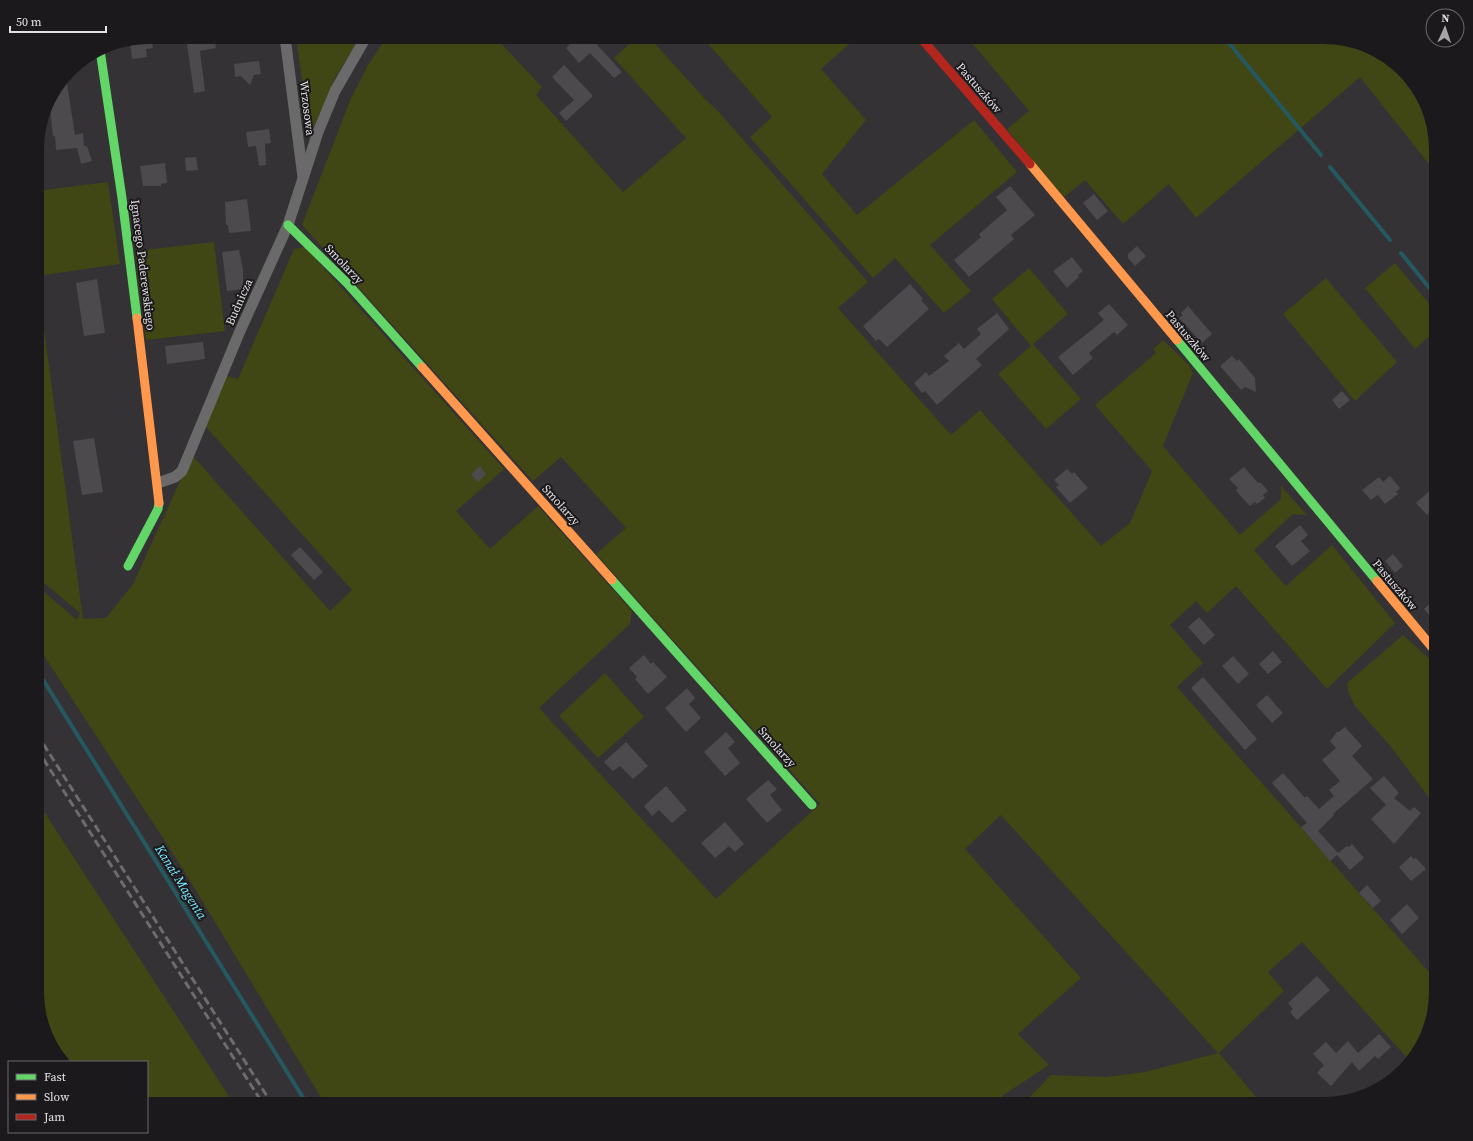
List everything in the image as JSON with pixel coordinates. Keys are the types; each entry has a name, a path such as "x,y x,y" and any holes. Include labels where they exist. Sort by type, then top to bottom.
{"street":[{"name":"Wrzosowa","path":"286,44 303,182"},
{"name":"Budnicza","path":"158,483 175,477 182,472 240,331 288,225 318,132 335,91 362,44"},
{"name":"Pastuszków","path":"926,44 1035,170 1429,644"},
{"name":"Ignacego Paderewskiego","path":"101,56 122,198 158,483"},
{"name":"Smolarzy","path":"288,225 347,283 812,805"},
{"path":"128,566 158,509 158,483"}],"green space":[{"path":"297,44 356,44 334,80 310,136"},
{"path":"382,44 502,44 542,87 536,95 623,192 686,138 614,58 629,44 655,44 705,99 717,110 868,282 838,308 951,435 980,410 1101,546 1130,523 1152,471 1095,405 1156,353 1153,349 1163,340 1189,365 1193,373 1163,446 1240,535 1281,499 1281,486 1307,515 1293,514 1254,550 1286,586 1332,545 1395,623 1327,689 1236,586 1207,613 1196,601 1170,625 1203,663 1177,687 1429,972 1428,1005 1425,1019 1421,1032 1406,1057 1302,942 1268,972 1284,991 1219,1053 1256,1097 1030,1097 1051,1075 1106,1077 1145,1072 1218,1053 1001,815 965,849 1081,978 1018,1034 1049,1065 1002,1096 1003,1097 321,1097 181,866 44,656 44,592 77,620 80,613 44,583 44,329 83,619 106,618 133,584 192,455 330,611 352,590 205,426 227,376 238,379 294,249 305,247 504,469 456,511 490,549 538,506 632,611 630,624 539,708 716,899 820,804 596,554 626,528 561,457 533,481 302,225 351,98 368,65"},
{"path":"708,44 849,44 821,69 866,120 822,174 857,215 974,120 1017,172 930,245 971,291 944,313 895,258 873,278 750,137 772,117"},
{"path":"973,44 1337,45 1364,52 1376,58 1388,66 1403,80 1418,103 1423,115 1428,136 1429,164 1360,77 1196,218 1169,184 1123,224 1085,180 1063,198 1007,129 1029,111"},
{"path":"108,182 120,264 44,275 44,190"},
{"path":"214,242 225,331 146,340 135,251"},
{"path":"1395,263 1429,304 1429,336 1415,349 1365,288"},
{"path":"1029,268 1068,314 1033,344 1081,399 1046,429 998,374 1031,346 992,299"},
{"path":"1326,278 1397,362 1355,401 1283,314"},
{"path":"1403,635 1429,659 1429,798 1391,747 1355,706 1348,691 1347,683"},
{"path":"605,673 644,717 598,758 559,716"},
{"path":"44,812 229,1097 148,1097 148,1061 70,1061 58,1044 52,1032 44,999"}],"building":[{"path":"152,44 153,48 146,49 147,57 132,59 131,46"},
{"path":"187,44 215,44 216,48 200,51 205,91 194,93"},
{"path":"570,44 596,44 622,72 614,78 590,53 579,63 566,48"},
{"path":"259,61 261,74 254,75 250,85 241,76 235,77 234,64"},
{"path":"564,65 593,96 566,121 559,113 574,100 552,77"},
{"path":"67,84 75,135 83,133 84,146 87,146 92,161 81,164 77,148 56,150 55,136 53,136 51,114 58,97"},
{"path":"269,129 271,143 265,144 266,165 259,166 256,146 248,147 246,132"},
{"path":"196,157 198,170 186,171 185,158"},
{"path":"165,163 167,183 161,184 161,186 143,186 140,166"},
{"path":"1010,186 1035,215 1011,235 1014,239 969,277 954,260 981,237 979,234 1007,210 996,197"},
{"path":"1094,194 1108,211 1097,220 1083,203"},
{"path":"247,199 251,231 229,233 228,225 226,225 225,202"},
{"path":"1137,246 1146,256 1135,266 1128,258 1128,254"},
{"path":"239,250 243,269 243,289 227,291 222,252"},
{"path":"1072,257 1083,271 1067,288 1053,271"},
{"path":"97,279 105,333 84,336 76,283"},
{"path":"910,284 923,299 921,300 929,309 887,347 879,339 876,341 863,326"},
{"path":"1109,304 1128,325 1117,335 1114,332 1089,353 1093,358 1073,375 1058,357 1104,320 1098,313"},
{"path":"1188,306 1212,334 1202,343 1179,318 1183,315 1181,313"},
{"path":"997,313 1009,329 976,359 982,365 937,405 925,391 922,393 914,383 926,372 929,376 949,361 944,356 959,343 964,349 981,334 977,329"},
{"path":"203,342 205,359 167,364 165,346"},
{"path":"1232,356 1237,361 1239,359 1255,378 1256,392 1245,387 1241,390 1220,366"},
{"path":"1342,391 1350,400 1339,409 1332,400"},
{"path":"94,438 103,492 82,495 73,441"},
{"path":"480,466 486,474 478,482 471,474"},
{"path":"1244,467 1258,483 1261,483 1268,491 1263,495 1265,498 1257,504 1255,502 1250,506 1236,490 1238,488 1229,479"},
{"path":"1067,469 1072,474 1074,472 1088,488 1070,503 1056,487 1059,485 1054,480"},
{"path":"1390,476 1400,488 1396,492 1398,494 1385,504 1378,495 1371,500 1362,490 1379,477 1383,482"},
{"path":"1429,491 1429,513 1427,515 1416,503"},
{"path":"1300,525 1308,535 1301,541 1310,551 1292,566 1275,546"},
{"path":"300,547 323,572 314,580 291,555"},
{"path":"1393,554 1403,566 1395,573 1385,561"},
{"path":"1429,604 1429,615 1424,609"},
{"path":"1199,617 1215,635 1204,645 1188,627"},
{"path":"1273,651 1282,662 1268,674 1259,664"},
{"path":"644,655 651,664 653,662 667,677 648,694 635,679 637,677 629,668"},
{"path":"1233,656 1249,674 1238,684 1222,666"},
{"path":"1203,677 1257,739 1245,750 1191,688"},
{"path":"687,688 695,698 689,704 701,718 686,732 665,708"},
{"path":"1267,695 1283,713 1272,723 1256,705"},
{"path":"1345,727 1362,746 1352,756 1373,779 1333,814 1334,815 1318,831 1338,853 1352,844 1364,858 1350,870 1337,855 1330,861 1301,827 1307,823 1272,783 1283,773 1305,798 1307,796 1319,809 1334,796 1329,790 1340,781 1322,760 1336,748 1330,741 1337,732"},
{"path":"726,732 735,742 728,748 740,763 725,776 704,752"},
{"path":"626,742 648,766 633,779 620,766 613,771 604,762"},
{"path":"1384,776 1399,793 1394,798 1410,811 1414,807 1421,813 1394,844 1371,819 1386,805 1370,788"},
{"path":"768,780 777,789 770,795 782,810 767,823 746,799"},
{"path":"666,786 687,810 672,823 659,810 652,816 644,806"},
{"path":"725,822 744,844 735,852 729,846 715,858 701,843"},
{"path":"1411,856 1414,859 1416,858 1426,869 1411,881 1399,867"},
{"path":"1367,885 1381,901 1373,908 1359,893"},
{"path":"1407,904 1419,918 1402,934 1390,920"},
{"path":"1317,976 1330,990 1297,1020 1290,1012 1293,1009 1288,1003"},
{"path":"1379,1034 1391,1047 1378,1059 1375,1056 1359,1071 1352,1062 1331,1086 1317,1073 1324,1065 1313,1054 1326,1042 1336,1053 1348,1041 1358,1053"}],"waterway":[{"path":"1230,44 1321,155"},
{"path":"1330,167 1390,240"},
{"path":"1401,253 1429,287"},
{"name":"Kanał Magenta","path":"44,681 303,1097"}],"railway":[{"path":"44,745 268,1097"},
{"path":"44,760 259,1097"}],"traffic: fast":[{"path":"101,56 122,198 137,318"},
{"path":"288,225 347,283 422,367"},
{"path":"1177,340 1377,581"},
{"path":"128,566 158,509 159,503"},
{"path":"612,580 812,805"}],"traffic: slow":[{"path":"1030,164 1177,340"},
{"path":"137,318 159,503"},
{"path":"422,367 612,580"},
{"path":"1377,581 1429,644"}],"traffic: jam":[{"path":"926,44 1030,164"}]}
